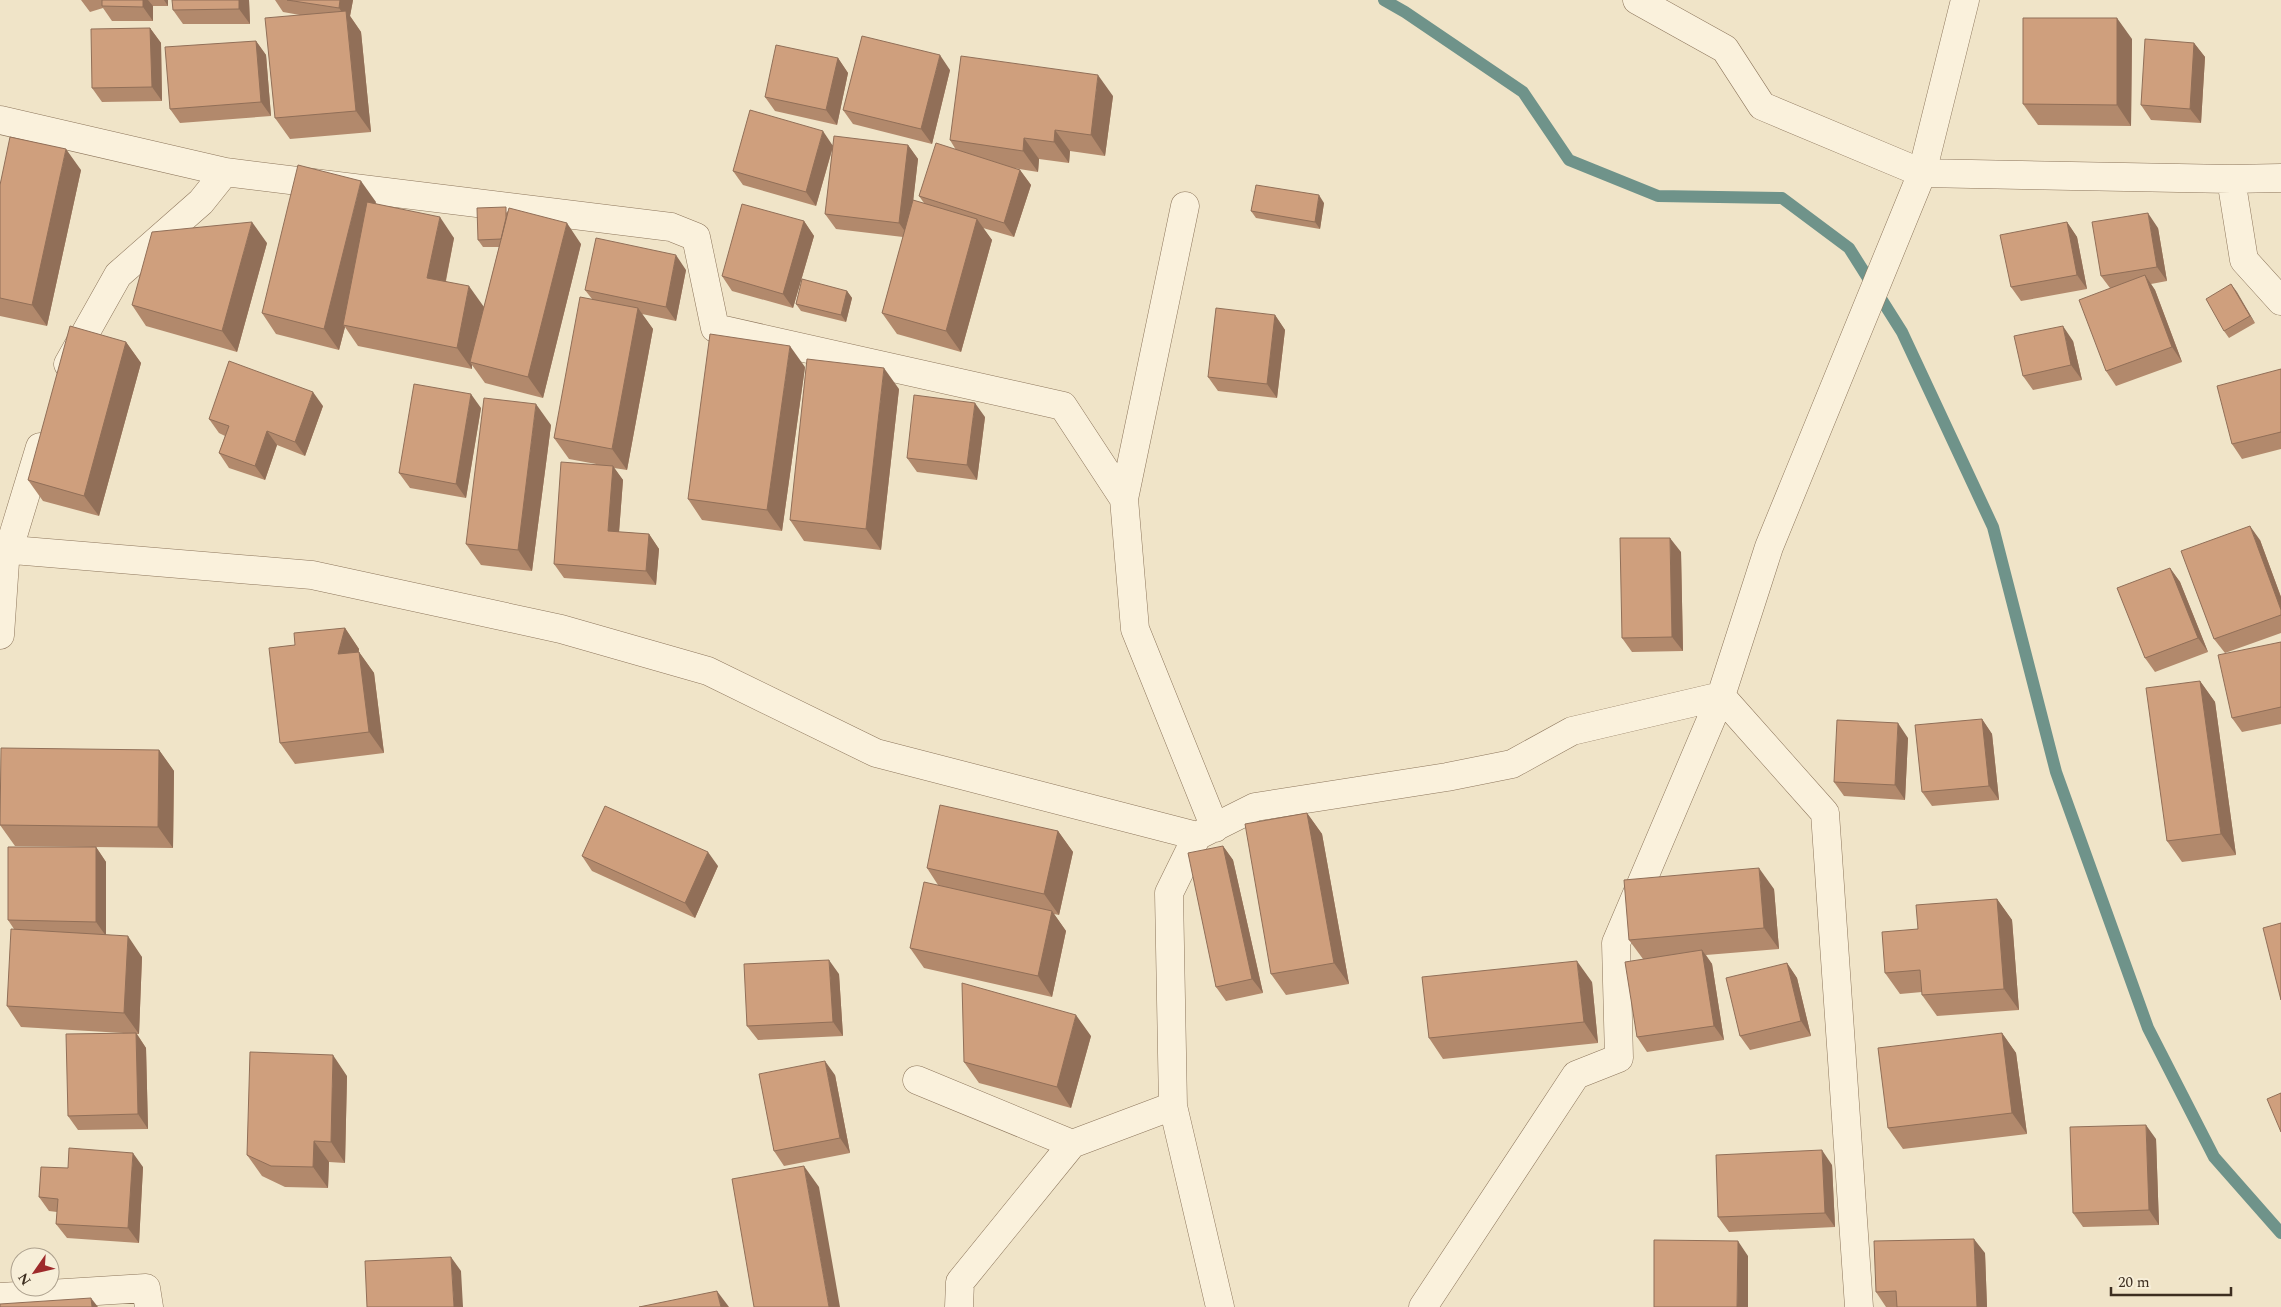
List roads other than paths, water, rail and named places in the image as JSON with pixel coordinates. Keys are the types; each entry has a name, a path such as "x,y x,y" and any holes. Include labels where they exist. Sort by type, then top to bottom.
{"street":[{"path":"1637,0 1725,49 1762,106 1922,173 2231,179 2281,178"},
{"path":"1423,1307 1576,1075 1619,1058 1616,943 1720,696 1769,547 1922,173 1965,0"},
{"path":"0,120 225,172 671,227 696,237 716,328 1063,406 1124,499"},
{"path":"58,386 61,376 118,275 201,202 225,172"},
{"path":"2231,179 2244,260 2281,302"},
{"path":"1185,206 1124,499 1135,629 1206,832"},
{"path":"0,635 5,562 4,550 47,422"},
{"path":"4,550 312,575 561,629 708,671 876,753 1206,832"},
{"path":"1220,1307 1173,1106 1169,893 1206,832 1255,807 1447,777 1512,764 1572,731 1720,696"},
{"path":"1720,696 1825,813 1859,1307"},
{"path":"916,1080 1072,1144"},
{"path":"958,1307 960,1282 1072,1144 1173,1106"},
{"path":"0,1297 146,1288 150,1307"}],"waterway":[{"path":"1384,0 1405,12 1523,92 1569,160 1658,196 1782,198 1849,248 1902,332 1993,527 2056,772 2148,1028 2214,1157 2281,1233"}]}
